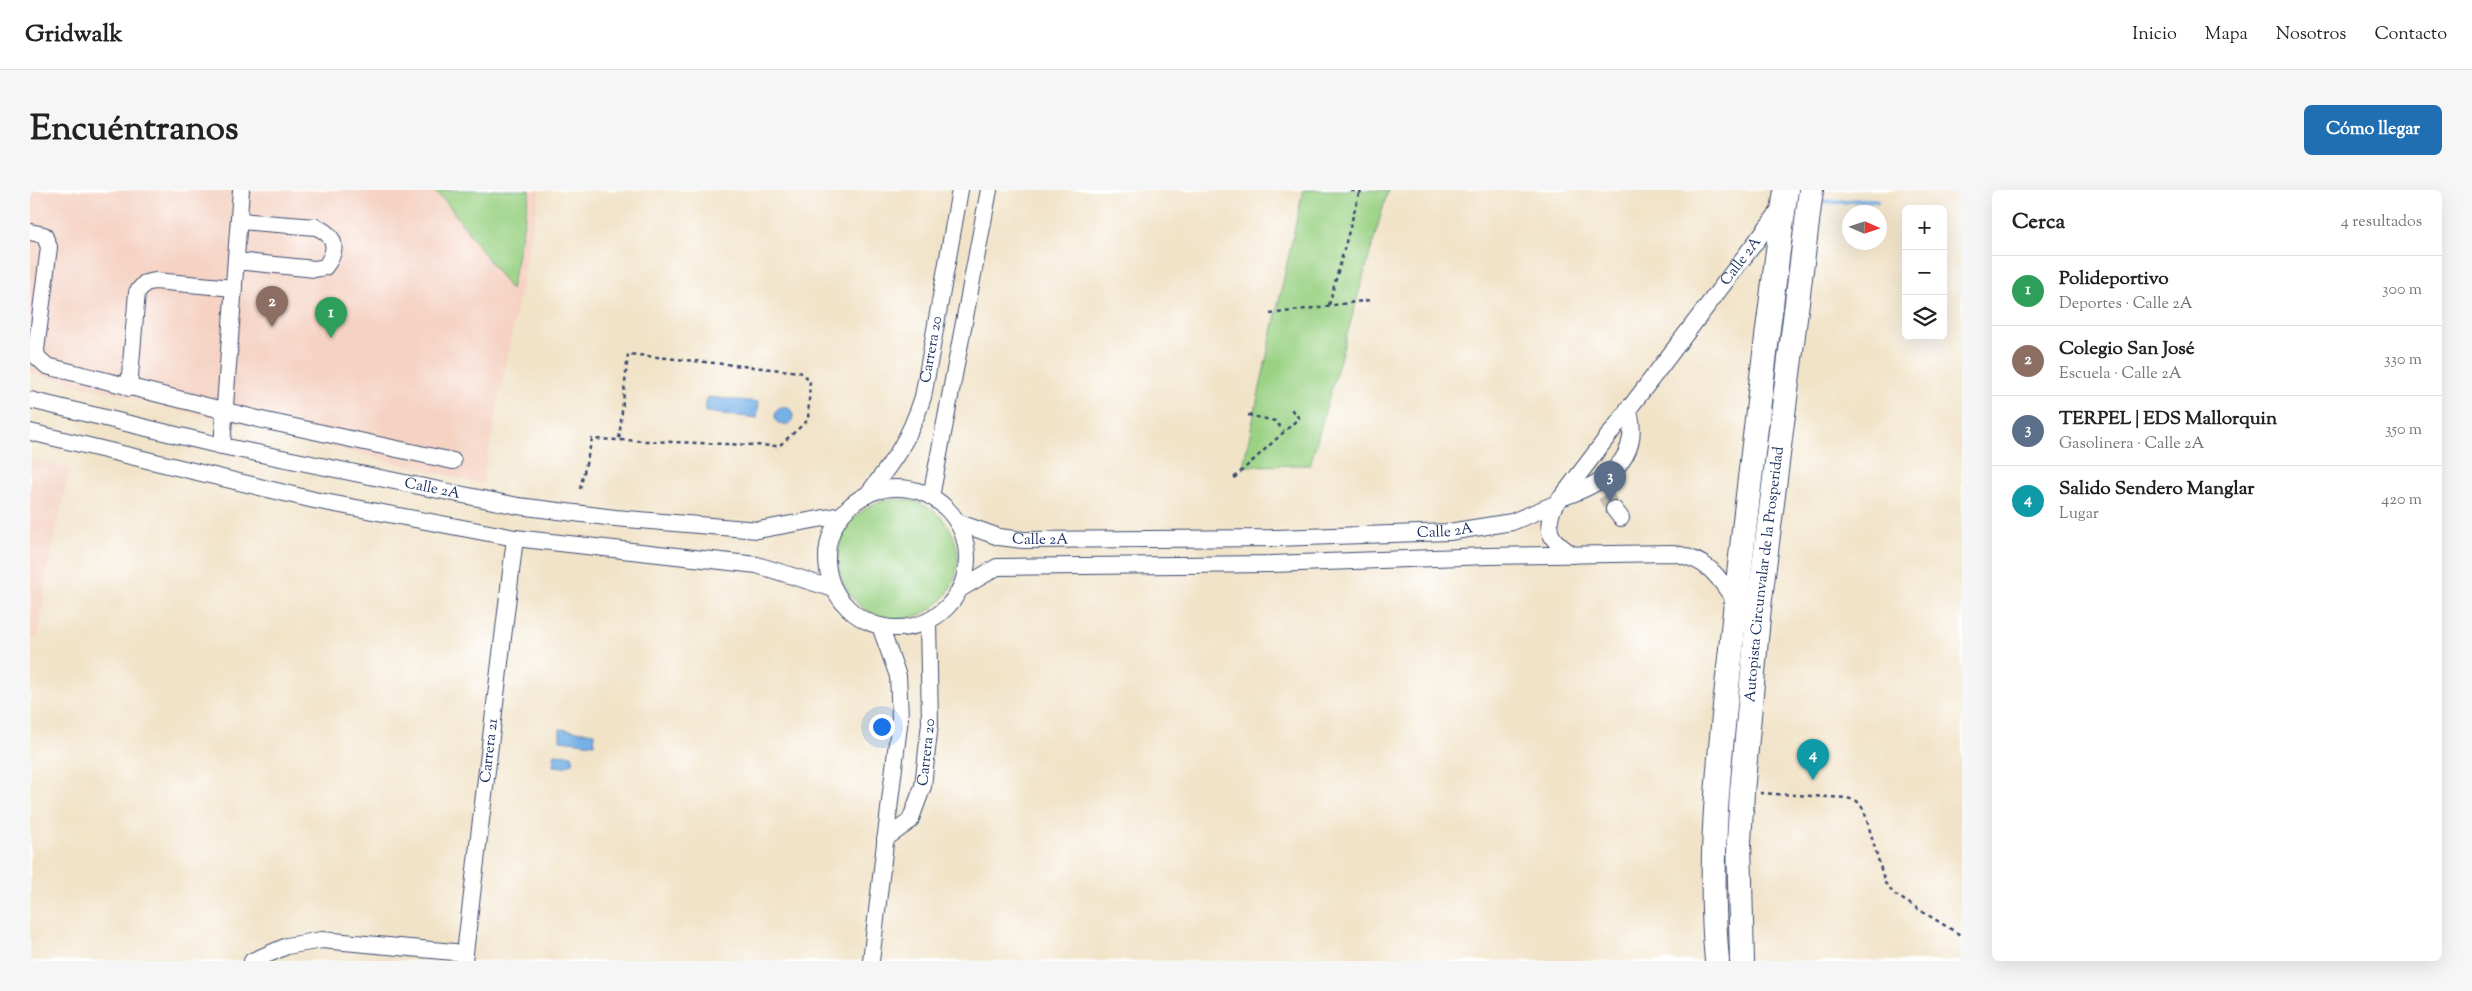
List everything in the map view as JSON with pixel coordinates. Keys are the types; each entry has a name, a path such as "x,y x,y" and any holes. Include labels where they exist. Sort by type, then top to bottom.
{"highway":[{"name":"Autopista Circunvalar de la Prosperidad","path":"1742,961 1739,842 1742,792 1763,572 1811,190"},
{"name":"Autopista Circunvalar de la Prosperidad","path":"1717,961 1714,886 1716,795 1736,603 1786,197"}],"street":[{"path":"222,446 241,190"},
{"name":"Carrera 20","path":"867,494 902,448 913,429 923,397 960,190"},
{"name":"Carrera 20","path":"930,497 989,190"},
{"name":"Calle 2A","path":"957,522 999,537 1023,540 1276,538 1449,532 1512,522 1558,501 1786,197"},
{"path":"236,261 314,269 325,267 332,257 334,243 327,232 316,227 239,221"},
{"path":"30,232 44,236 49,247 33,339 37,357 47,366 129,388 453,461"},
{"path":"129,388 137,292 140,287 145,283 155,281 234,288"},
{"path":"30,390 84,404 94,415"},
{"name":"Calle 2A","path":"30,400 222,446 518,506 615,518 758,530 841,515"},
{"path":"1573,555 1558,546 1550,536 1549,516 1558,501 1584,490 1610,501 1607,477 1623,461 1630,442 1633,425 1628,408"},
{"path":"30,432 314,500 515,538 757,565 834,589"},
{"path":"901,487 923,492 930,497 943,504 957,522 966,544 966,567 960,589 946,608 928,621 904,628 880,626 861,618 846,606 834,589 828,570 827,551 832,532 841,515 858,499 878,490 901,487"},
{"name":"Carrera 21","path":"465,957 515,538"},
{"path":"1252,564 1254,538"},
{"path":"1272,564 1276,538"},
{"name":"Calle 2A","path":"960,589 997,567 1272,564 1672,553 1691,557 1707,565 1720,577 1736,603"},
{"name":"Carrera 20","path":"885,839 910,822 922,786 930,723 928,621"},
{"name":"Carrera 20","path":"871,961 900,717 900,691 893,659 880,626"},
{"path":"252,961 287,946 322,940 465,957"}],"path":[{"path":"1351,190 1359,194"},
{"path":"1329,305 1359,194 1362,190"},
{"path":"1270,314 1370,300"},
{"path":"580,489 592,439 779,446 808,420 810,380 800,372 628,354 619,440"},
{"path":"1234,478 1299,418 1290,408"},
{"path":"1248,415 1275,421 1284,431"},
{"path":"1742,792 1847,798 1857,801 1864,810 1886,883 1894,894 1962,936"}],"shaded area":[{"path":"30,190 540,190 482,484 30,373"},
{"path":"30,460 70,469 47,570 38,639 30,638"}],"green space":[{"path":"433,190 530,190 511,290 446,202"},
{"path":"1303,190 1388,190 1310,465 1243,466"},
{"path":"898,499 921,504 931,509 940,517 948,526 953,536 958,559 953,582 948,592 940,601 931,609 921,614 898,619 875,614 865,609 856,601 848,592 843,582 838,559 843,536 848,526 856,517 865,509 875,504"}],"water":[{"path":"707,397 759,402 757,418 705,412"},
{"path":"784,407 790,410 793,416 790,422 784,425 778,422 775,416 778,410"},
{"path":"560,729 595,733 594,744 560,740"},
{"path":"554,754 572,755 574,762 564,767 553,766"}],"waterway":[{"path":"1823,201 1877,201"}],"tunnel":[{"path":"1605,495 1614,509"}],"place":[{"name":"Colegio San José","path":"272,327"},
{"name":"Polideportivo","path":"331,338"},
{"name":"TERPEL | EDS Mallorquin","path":"1610,502"},
{"name":"Salido Sendero Manglar","path":"1813,780"}]}
